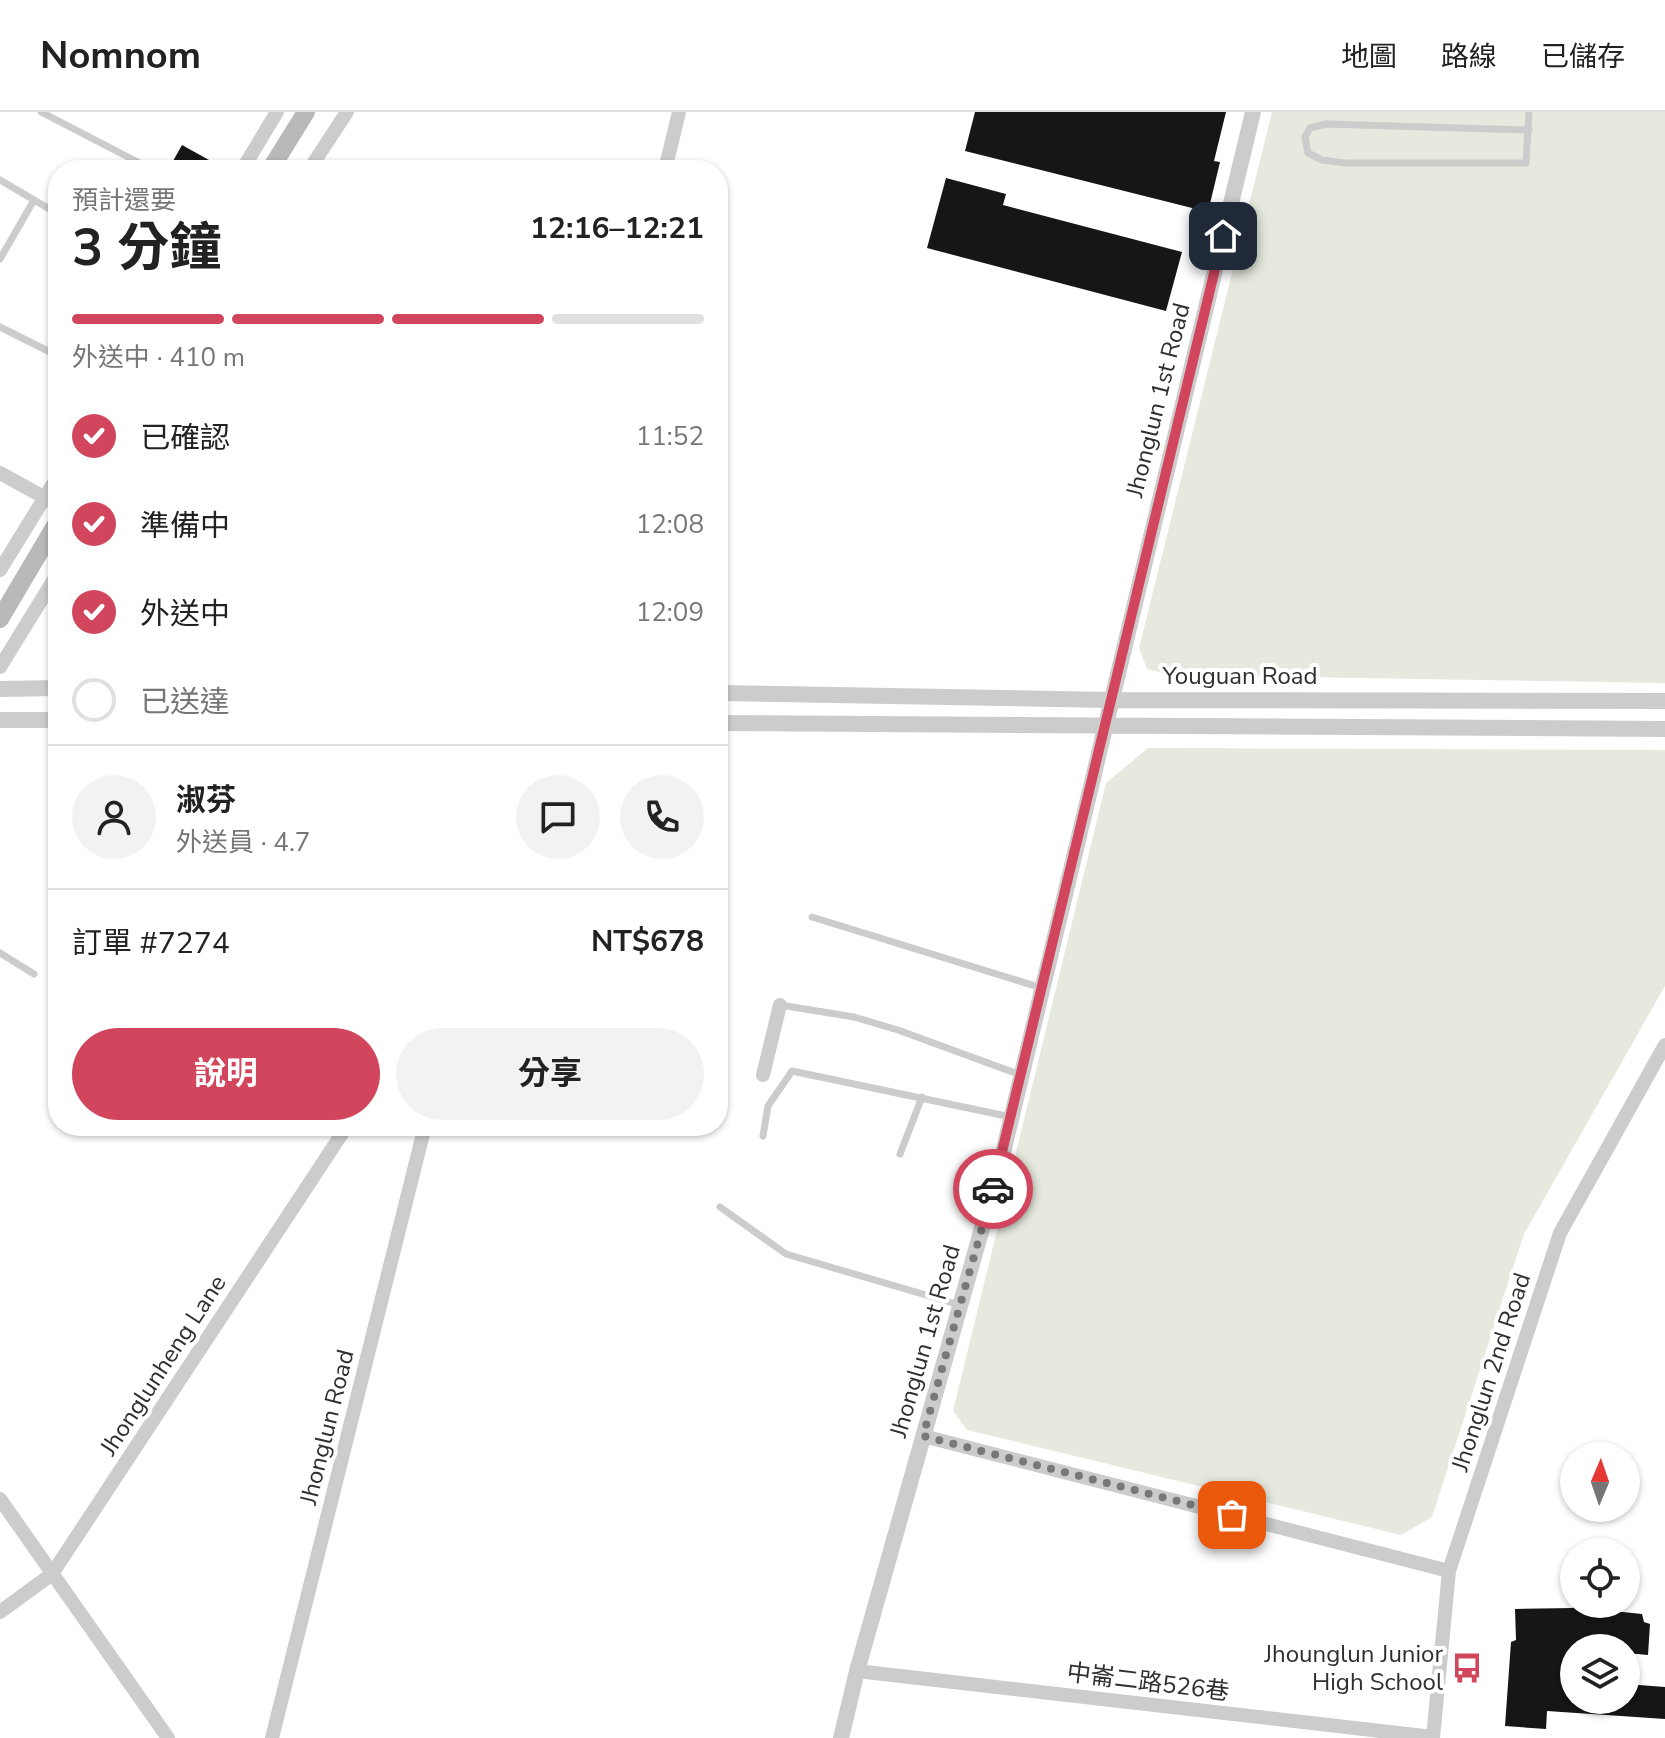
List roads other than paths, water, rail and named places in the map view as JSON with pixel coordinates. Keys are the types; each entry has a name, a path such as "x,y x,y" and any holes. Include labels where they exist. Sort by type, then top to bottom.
{"main road":[{"path":"276,160 306,112"},
{"path":"0,619 48,538"}],"street":[{"path":"248,160 277,112"},
{"path":"316,160 347,112"},
{"path":"667,160 679,112"},
{"name":"Jhonglun 1st Road","path":"841,1738 1011,1117 1253,112"},
{"path":"0,473 48,499"},
{"path":"0,570 48,506"},
{"path":"0,667 48,589"},
{"path":"0,689 48,688"},
{"name":"Youguan Road","path":"728,693 1110,700 1665,701"},
{"path":"0,720 48,720"},
{"name":"Youguan Road","path":"728,723 1104,723 1665,729"},
{"path":"763,1075 780,1005"},
{"name":"Jhonglun 2nd Road","path":"1433,1738 1449,1571 1560,1233 1665,1045"},
{"name":"Jhonglunheng Lane","path":"0,1612 52,1574 340,1136"},
{"name":"Jhonglun Road","path":"272,1738 422,1136"},
{"path":"923,1436 1449,1571"},
{"path":"0,1499 168,1738"},
{"name":"中崙二路526巷","path":"857,1671 1433,1738"}],"lane":[{"path":"41,112 134,160"},
{"path":"1529,112 1529,130 1526,163 1345,163 1322,160 1308,153 1305,137 1310,128 1326,124 1529,130"},
{"path":"0,180 48,208"},
{"path":"0,259 34,200"},
{"path":"0,327 48,351"},
{"path":"812,917 938,959 1042,988"},
{"path":"0,953 34,974"},
{"path":"780,1005 854,1017 1021,1075"},
{"path":"763,1136 768,1106 792,1071 1011,1117"},
{"path":"900,1154 922,1097"},
{"path":"720,1207 786,1254 960,1305"}],"place":[{"name":"Jhounglun Junior High School","path":"1467,1668"}]}
